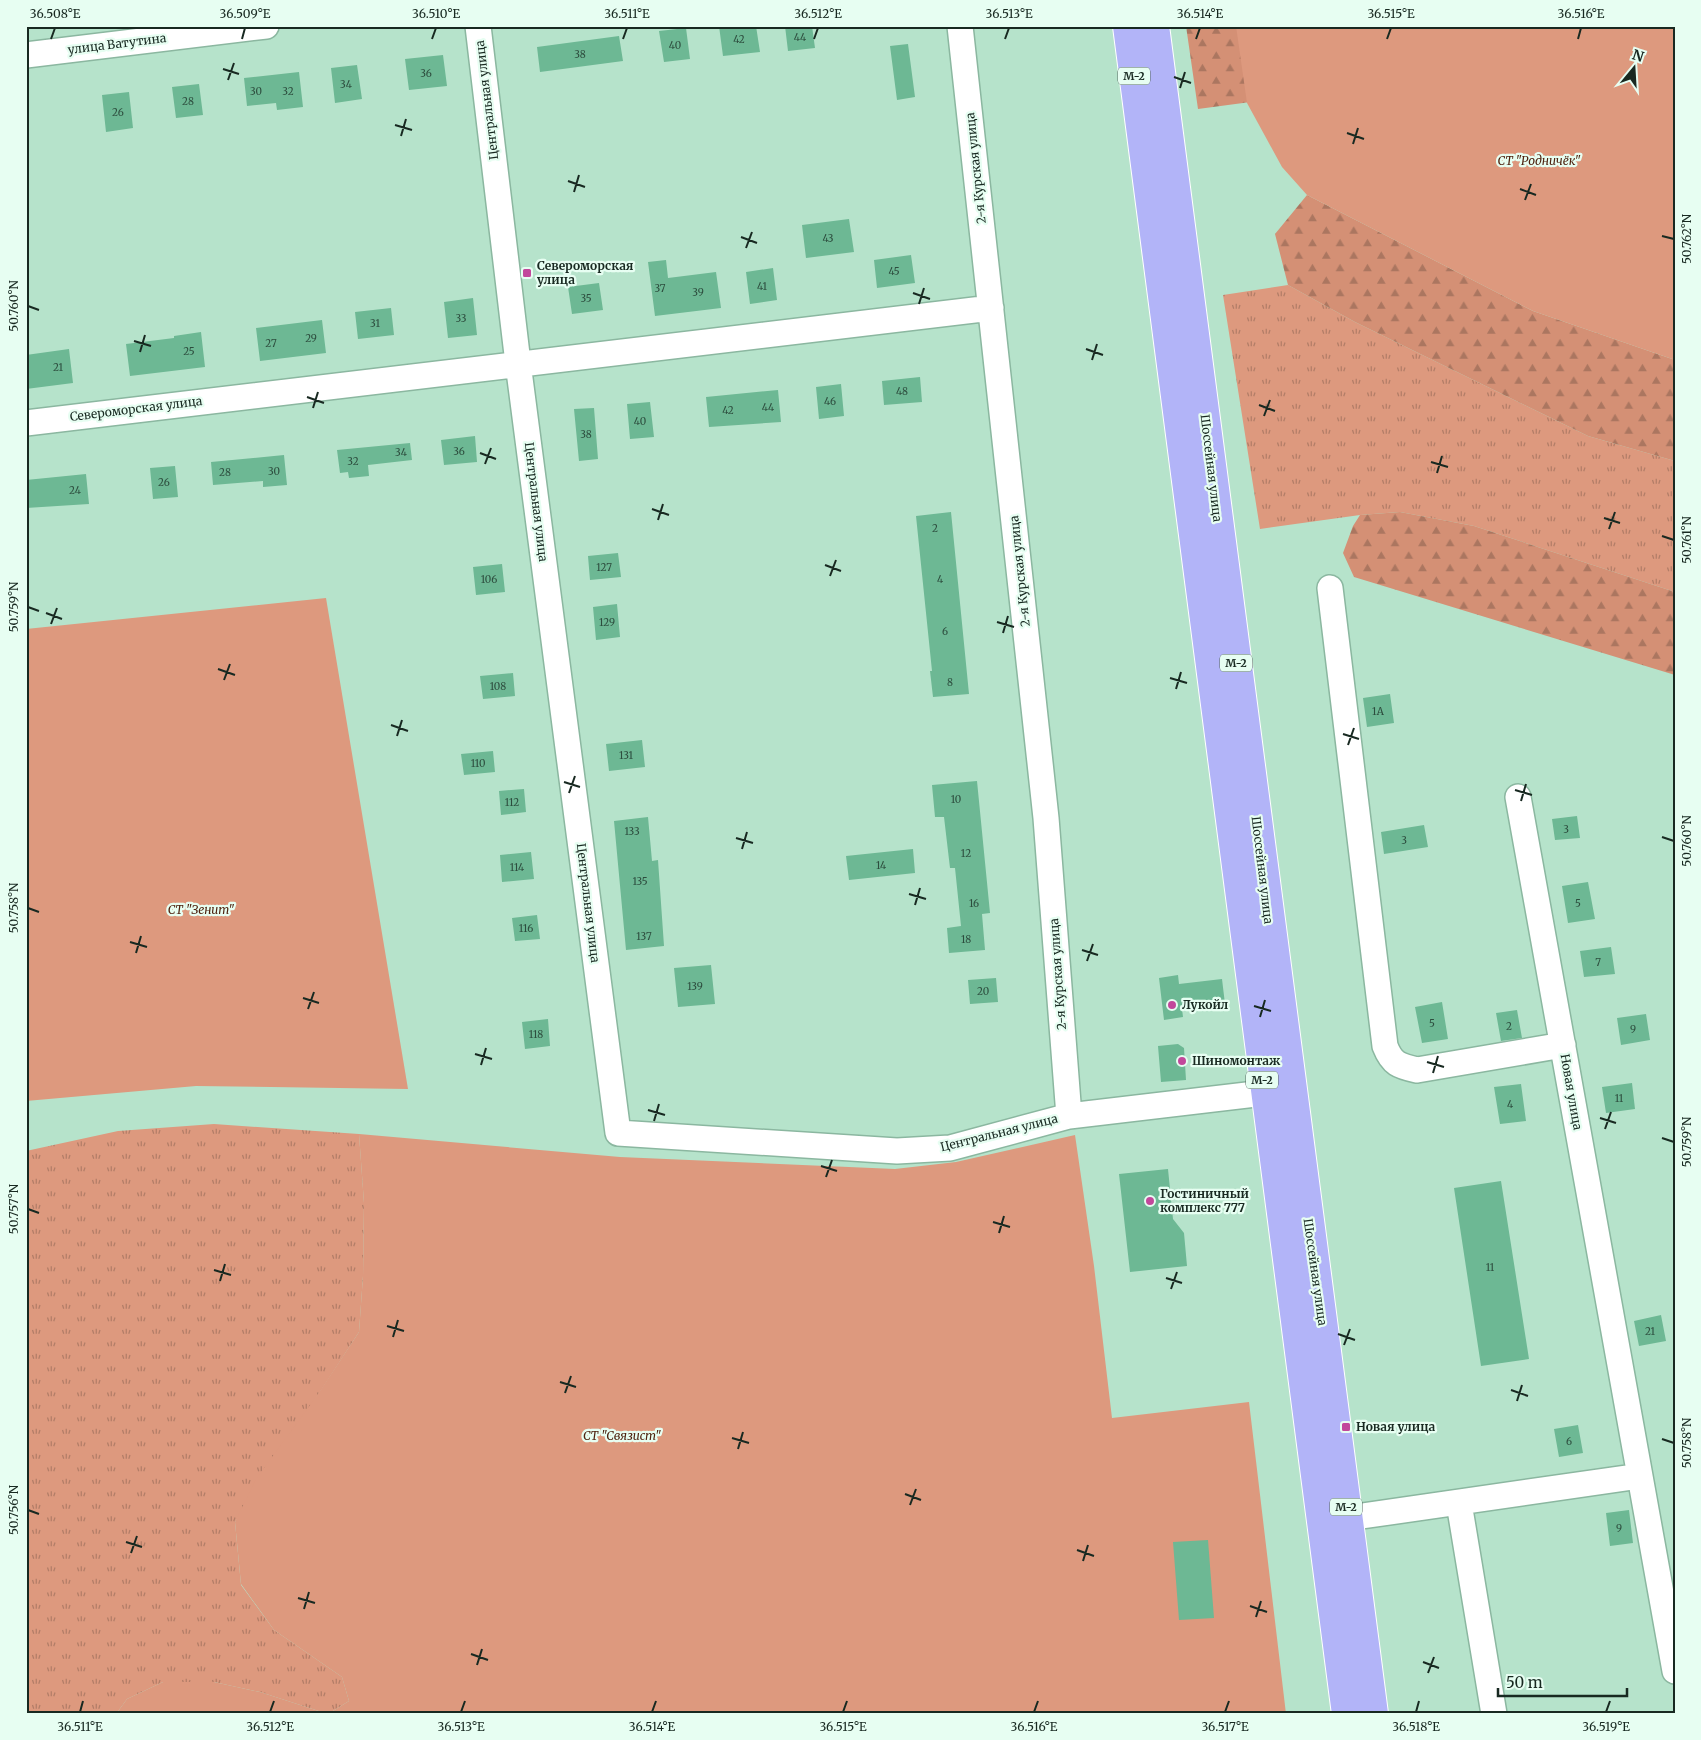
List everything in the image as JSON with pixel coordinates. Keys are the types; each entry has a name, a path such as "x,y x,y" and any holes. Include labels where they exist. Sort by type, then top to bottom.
{"highway":[{"name":"М-2","path":"1127,26 1346,1714"},
{"name":"Шоссейная улица","path":"1154,26 1374,1714"}],"street":[{"name":"улица Ватутина","path":"26,55 266,26"},
{"name":"Центральная улица","path":"478,26 518,363 618,1133 897,1151 950,1148 1069,1116 1264,1093"},
{"name":"2-я Курская улица","path":"960,26 1046,818 1069,1116"},
{"name":"Североморская улица","path":"26,423 991,308"},
{"path":"1330,588 1385,1046 1390,1059 1402,1067 1417,1070 1563,1045"},
{"name":"Новая улица","path":"1518,797 1675,1671"},
{"path":"1348,1518 1640,1476"},
{"path":"1459,1503 1494,1714"}],"green space":[{"path":"1186,26 1248,26 1258,101 1198,109"},
{"name":"СТ \"Родничёк\"","path":"1236,26 1675,26 1675,360 1533,311 1307,195 1282,167 1247,103"},
{"path":"1307,195 1533,311 1675,360 1675,461 1588,436 1355,322 1288,285 1275,234"},
{"path":"1288,285 1355,322 1588,436 1675,461 1675,592 1474,526 1400,512 1360,515 1260,529 1223,295"},
{"path":"1400,512 1474,526 1675,592 1675,675 1354,577 1343,553 1353,526 1360,515"},
{"name":"СТ \"Зенит\"","path":"326,598 408,1089 196,1086 26,1101 26,629"},
{"path":"214,1124 359,1134 364,1203 363,1276 359,1332 235,1522 241,1585 274,1630 342,1677 349,1701 328,1714 260,1692 214,1682 163,1682 127,1699 116,1714 26,1714 26,1151 118,1131"},
{"name":"СТ \"Связист\"","path":"359,1134 620,1157 895,1169 956,1162 1075,1135 1094,1266 1112,1418 1249,1402 1286,1714 328,1714 349,1701 342,1677 274,1630 241,1584 235,1522 256,1479 316,1397 359,1332 363,1276 364,1203"},
{"path":"163,1682 214,1682 260,1692 328,1714 116,1714 127,1699"}],"building":[{"path":"719,26 756,26 760,52 723,56"},
{"path":"785,26 812,26 815,48 788,51"},
{"path":"686,28 690,59 664,62 659,31"},
{"path":"619,36 623,61 540,72 537,47"},
{"path":"908,44 915,97 897,100 890,46"},
{"path":"443,55 447,86 409,90 405,59"},
{"path":"357,65 362,99 335,103 331,68"},
{"path":"299,72 303,107 277,110 276,103 247,106 244,78"},
{"path":"199,84 203,115 176,118 172,87"},
{"path":"129,92 133,128 106,132 102,95"},
{"path":"849,219 854,252 806,258 802,225"},
{"path":"911,255 915,283 877,288 874,260"},
{"path":"666,260 668,278 716,272 721,308 655,316 648,262"},
{"path":"773,268 777,300 750,304 746,272"},
{"path":"599,283 603,310 572,314 568,287"},
{"path":"473,298 477,335 448,338 444,302"},
{"path":"391,308 394,335 358,339 355,312"},
{"path":"322,320 326,353 260,361 256,328"},
{"path":"201,332 205,367 130,376 126,344 174,338 174,336"},
{"path":"69,349 73,383 26,389 26,355"},
{"path":"920,377 922,402 884,405 882,381"},
{"path":"841,384 844,416 819,419 816,387"},
{"path":"778,390 781,422 709,427 706,397"},
{"path":"650,402 654,437 630,439 627,404"},
{"path":"594,408 598,459 579,461 574,409"},
{"path":"475,436 477,462 444,465 441,440"},
{"path":"410,443 412,460 368,465 369,476 349,478 348,472 340,473 337,450"},
{"path":"284,455 287,485 263,487 263,481 213,485 211,462"},
{"path":"175,466 178,497 153,499 150,468"},
{"path":"86,474 89,504 26,508 26,480"},
{"path":"951,512 969,694 933,697 916,516"},
{"path":"618,553 621,577 590,580 588,556"},
{"path":"502,564 505,592 476,595 473,567"},
{"path":"617,604 620,637 596,640 593,607"},
{"path":"513,673 515,696 483,699 480,676"},
{"path":"1390,694 1394,723 1367,727 1363,698"},
{"path":"642,740 645,767 609,771 606,744"},
{"path":"493,751 495,772 464,775 461,754"},
{"path":"977,781 990,913 982,914 985,950 949,953 947,928 961,926 955,868 950,868 944,817 935,817 932,785"},
{"path":"524,789 526,812 501,815 499,791"},
{"path":"1577,816 1580,838 1555,840 1552,819"},
{"path":"648,817 652,861 658,860 664,946 626,950 614,821"},
{"path":"1424,825 1428,847 1384,854 1381,832"},
{"path":"913,849 915,873 849,880 846,856"},
{"path":"531,852 534,879 502,882 500,855"},
{"path":"1588,882 1595,919 1568,923 1562,886"},
{"path":"537,915 540,939 515,941 512,918"},
{"path":"1611,947 1615,974 1584,977 1580,951"},
{"path":"711,965 715,1004 678,1007 674,968"},
{"path":"1178,975 1179,984 1222,979 1225,1004 1182,1009 1183,1017 1164,1020 1159,978"},
{"path":"996,978 998,1002 970,1004 968,980"},
{"path":"1442,1002 1448,1039 1422,1043 1415,1007"},
{"path":"1517,1010 1522,1038 1501,1041 1496,1013"},
{"path":"1646,1014 1650,1040 1621,1045 1617,1018"},
{"path":"548,1019 550,1046 525,1049 522,1022"},
{"path":"1178,1044 1184,1048 1186,1080 1161,1082 1158,1046"},
{"path":"1632,1083 1635,1109 1606,1113 1602,1087"},
{"path":"1521,1084 1526,1121 1500,1124 1494,1087"},
{"path":"1168,1169 1173,1219 1184,1233 1187,1266 1130,1272 1119,1174"},
{"path":"1501,1181 1529,1359 1481,1366 1454,1188"},
{"path":"1661,1315 1666,1341 1639,1346 1634,1321"},
{"path":"1578,1425 1583,1453 1559,1457 1554,1429"},
{"path":"1629,1510 1633,1543 1610,1546 1606,1513"},
{"path":"1208,1540 1214,1618 1179,1620 1173,1542"}],"place":[{"name":"Североморская улица","path":"527,273"},
{"name":"Лукойл","path":"1172,1005"},
{"name":"Шиномонтаж","path":"1182,1061"},
{"name":"Гостиничный комплекс 777","path":"1150,1201"},
{"name":"Новая улица","path":"1346,1427"}]}
